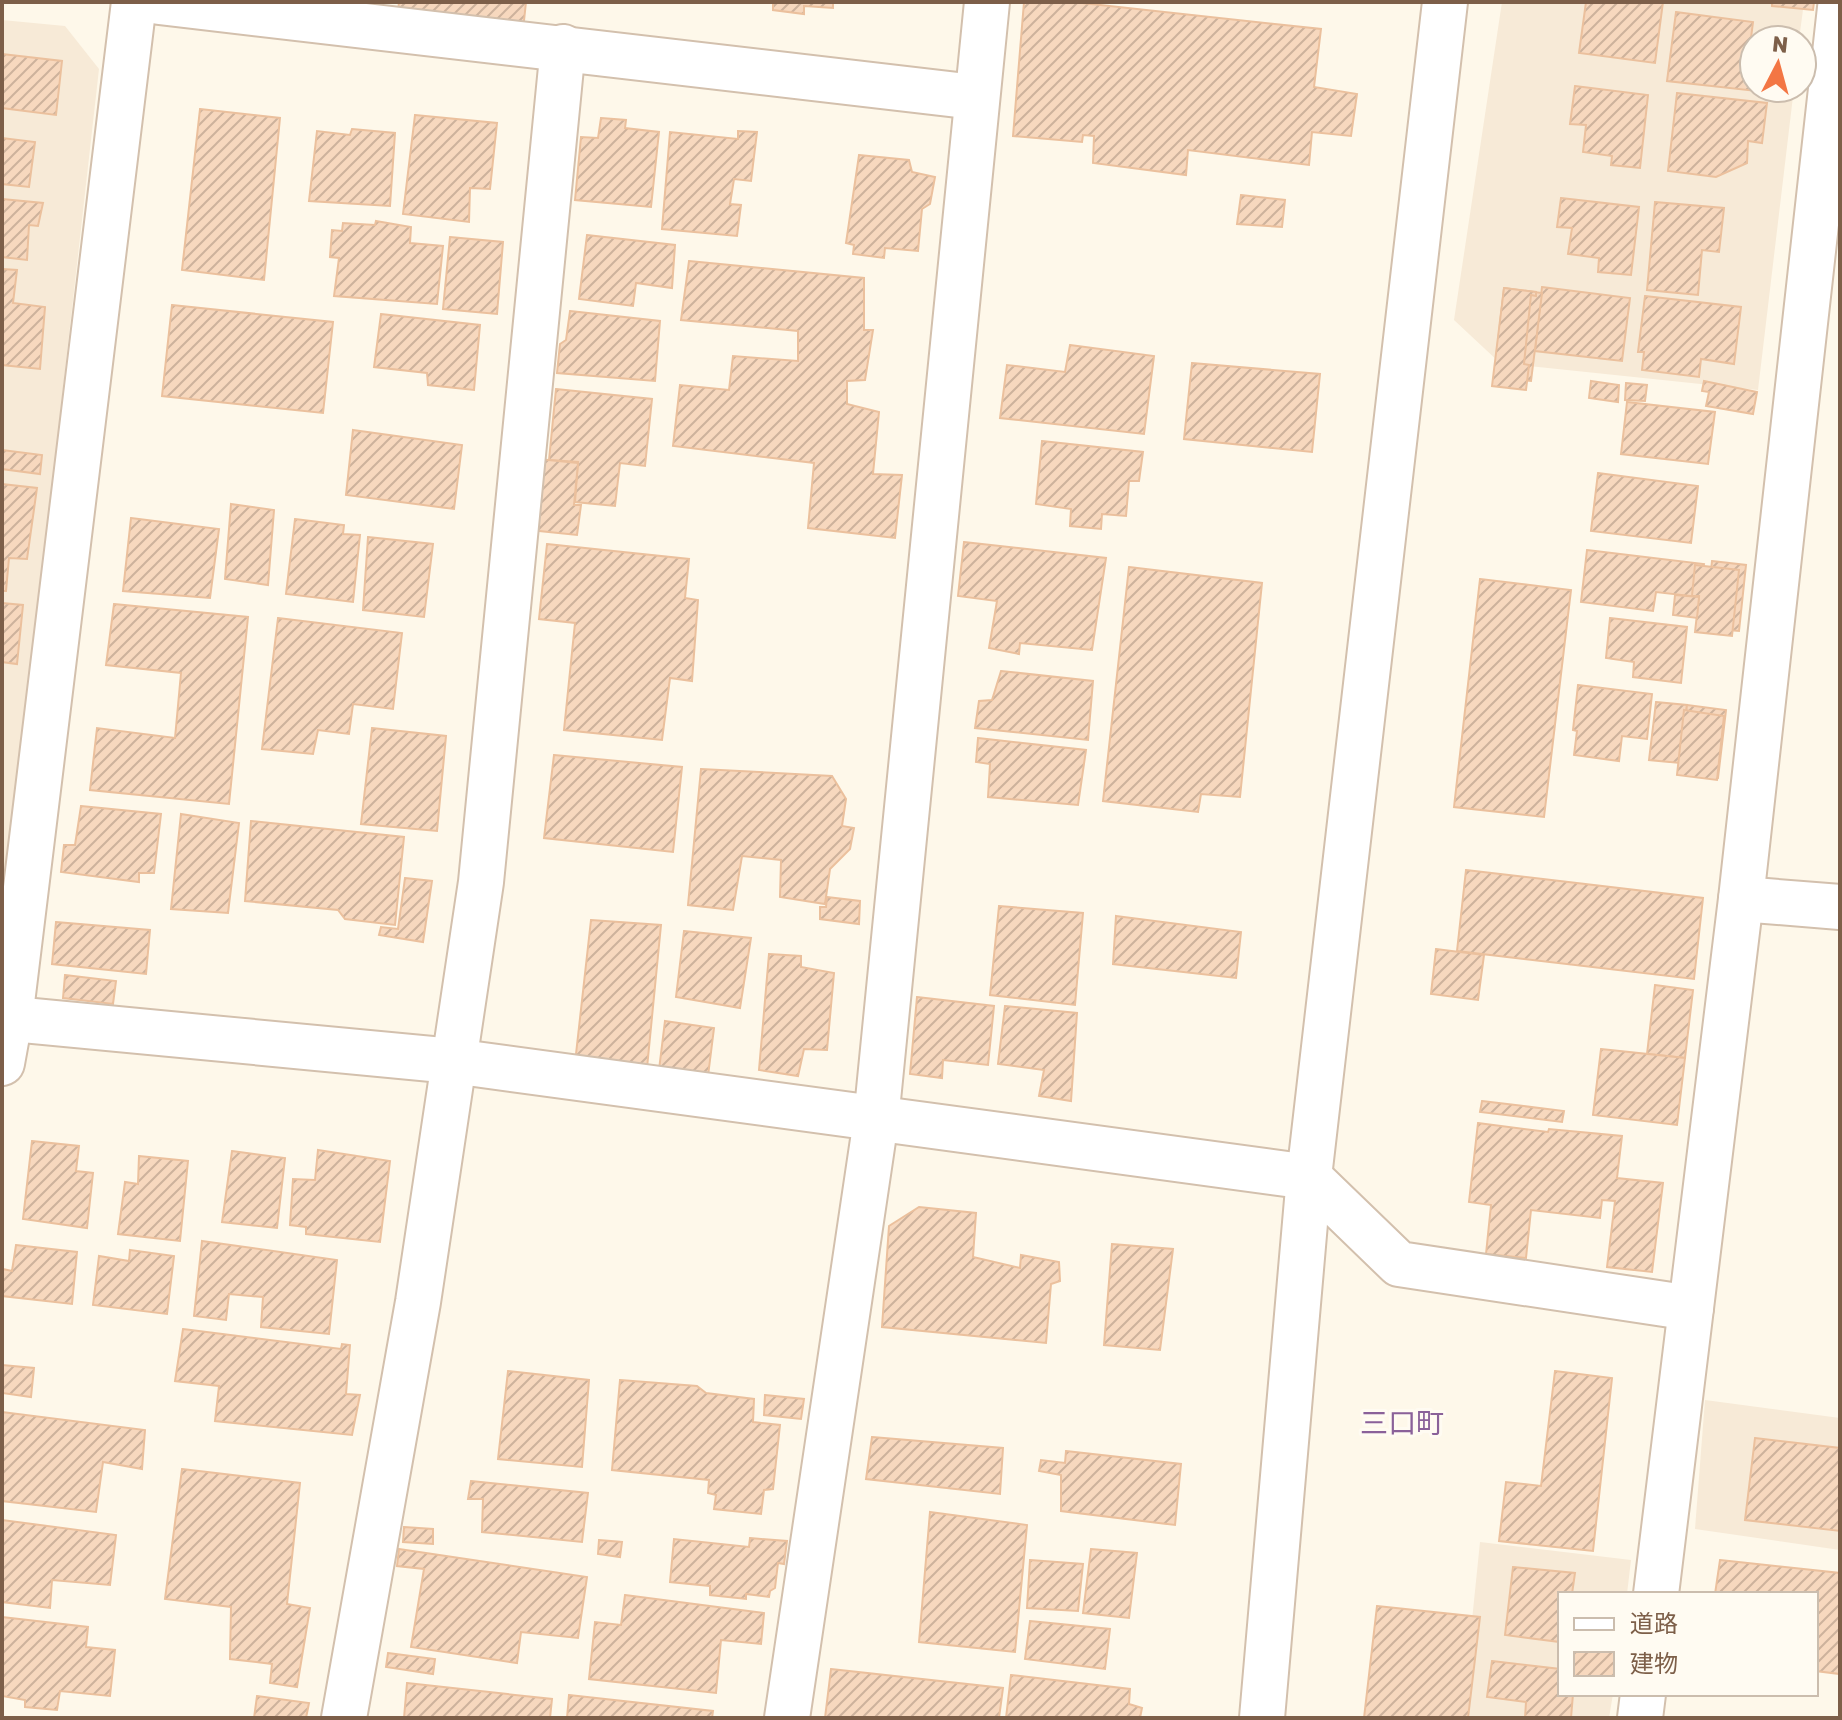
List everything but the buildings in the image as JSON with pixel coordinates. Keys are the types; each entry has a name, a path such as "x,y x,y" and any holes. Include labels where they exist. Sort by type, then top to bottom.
{"street":[{"path":"2,1063 134,2"},
{"path":"159,2 975,97"},
{"path":"787,1718 876,1120 975,97 987,2"},
{"path":"1262,1718 1309,1177 1445,2"},
{"path":"1656,1592 1741,899 1840,8"},
{"path":"344,1718 418,1302 481,882 563,47"},
{"path":"1741,899 1840,907"},
{"path":"6,1019 453,1061 1309,1177 1399,1264 1691,1308"},
{"path":"1640,1718 1643,1696"}],"shaded area":[{"path":"1502,2 1804,2 1801,24 1738,24 1738,104 1792,104 1758,390 1500,363 1454,320"},
{"path":"2,20 65,26 99,69 2,930"},
{"path":"1705,1400 1840,1418 1840,1550 1695,1529"},
{"path":"1480,1542 1631,1560 1627,1592 1558,1592 1558,1696 1613,1696 1609,1718 1462,1718"}],"district":[{"name":"三口町","path":"1402,1423"}]}
